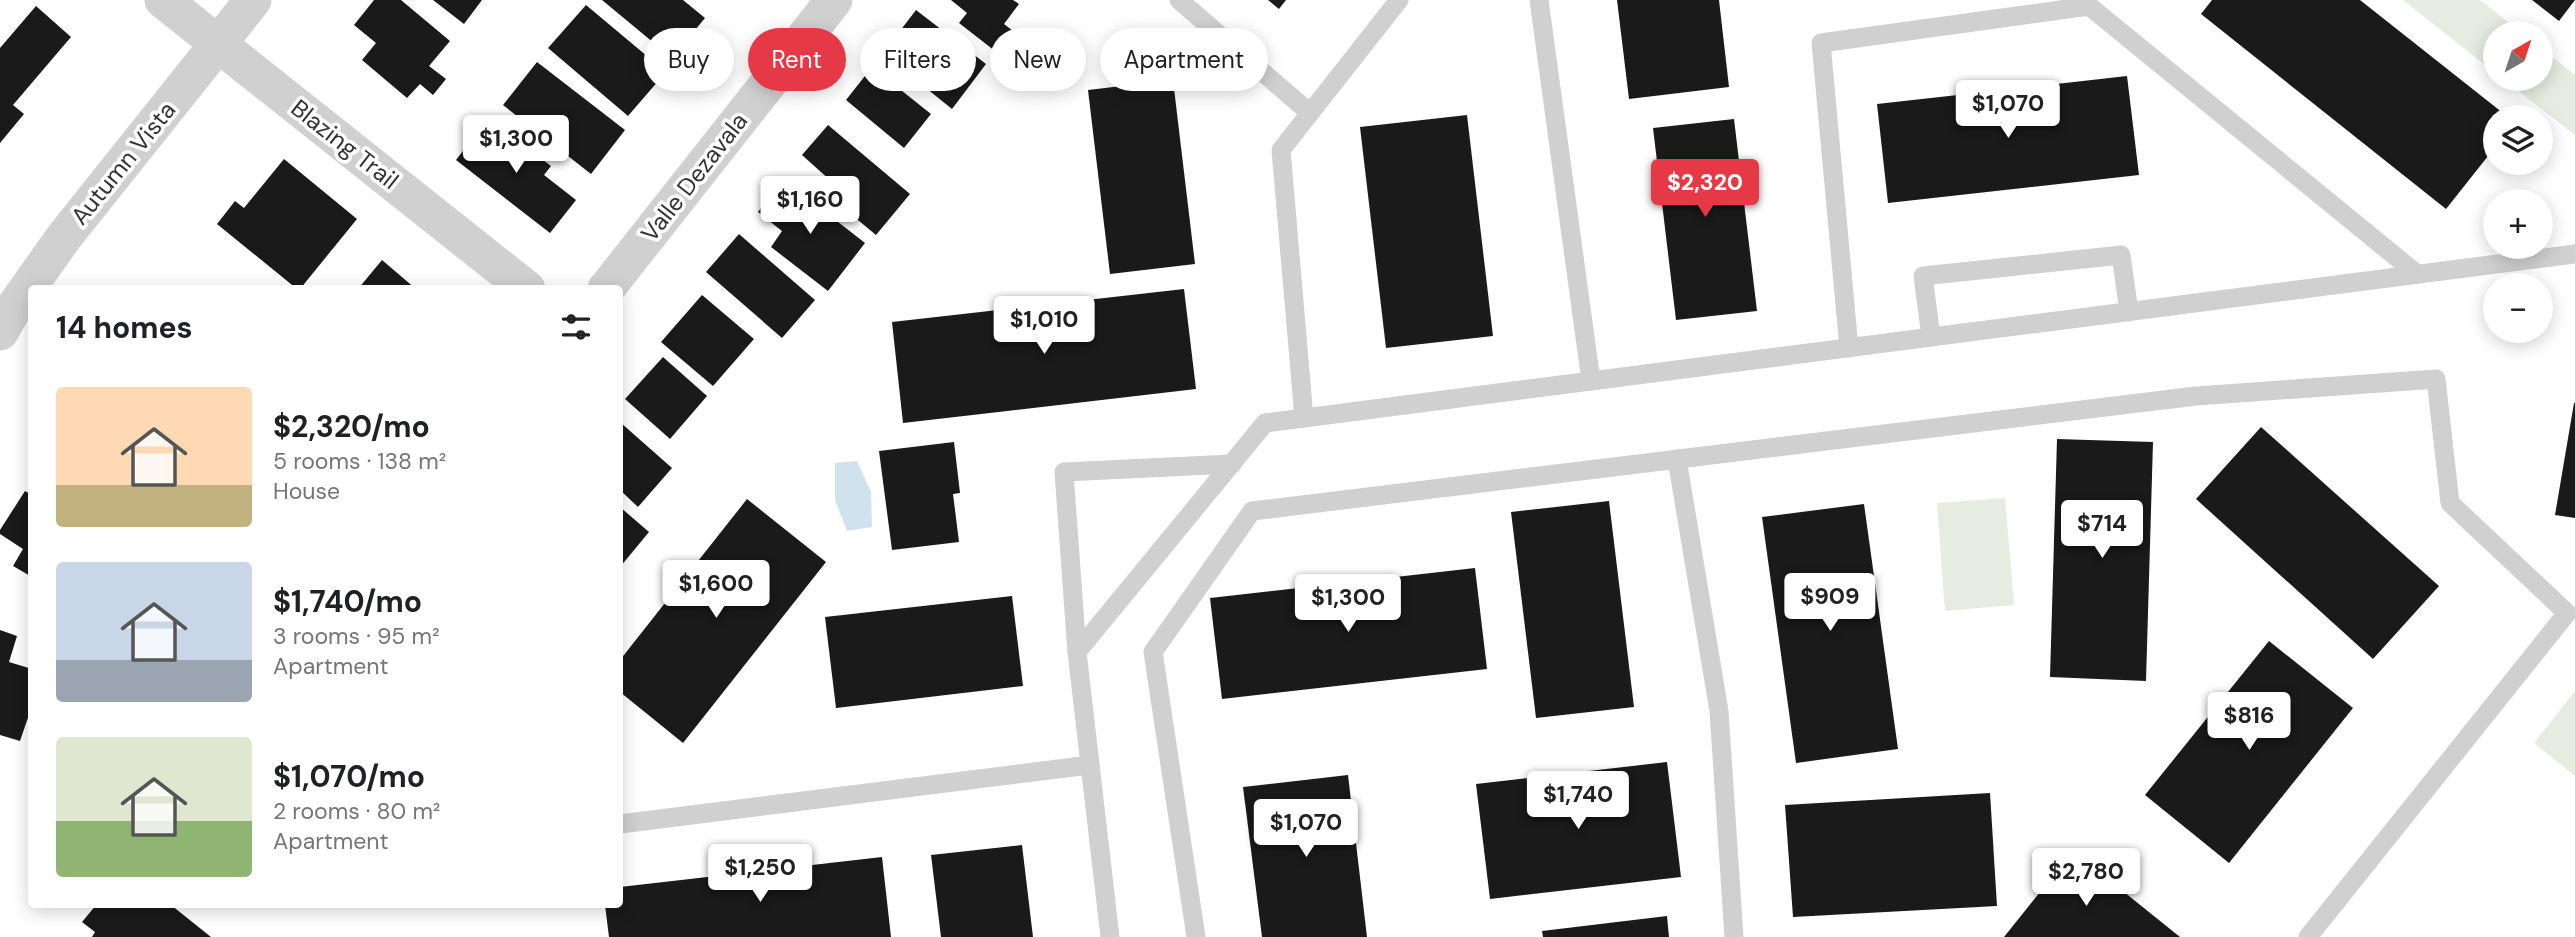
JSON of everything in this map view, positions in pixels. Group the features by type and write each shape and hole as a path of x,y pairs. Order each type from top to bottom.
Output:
{"street":[{"name":"Blazing Trail","path":"163,0 522,285"},
{"name":"Autumn Vista","path":"30,285 64,237 253,0"},
{"name":"Valle Dezavala","path":"609,285 834,0"},
{"name":"Autumn Vista","path":"0,332 28,288"}],"lane":[{"path":"1179,0 1310,113"},
{"path":"1304,418 1281,150 1399,0"},
{"path":"1539,0 1591,381"},
{"path":"1849,348 1821,43 2040,6 2089,6 2417,274"},
{"path":"1077,652 1265,423 2575,254"},
{"path":"1931,337 1923,276 2121,255 2129,312"},
{"path":"1196,937 1153,652 1252,511 2196,396 2436,379 2450,503 2567,613 2308,937"},
{"path":"1677,459 1719,711 1734,937"},
{"path":"1110,937 1077,652 1064,472 1232,464"},
{"path":"623,824 1090,765"}],"shaded area":[{"path":"2403,0 2480,0 2507,21 2483,21 2483,63"},
{"path":"2553,58 2575,75 2575,135 2553,118 2553,105 2536,105 2518,91 2553,91"},
{"path":"2005,498 2014,605 1945,611 1937,503"},
{"path":"2575,691 2575,776 2534,743"}],"water":[{"path":"857,461 871,492 872,527 847,531 835,500 835,463"}],"building":[{"path":"374,0 401,0 450,41 429,66 446,79 433,95 420,84 407,98 362,60 376,43 354,25"},
{"path":"433,0 482,0 464,24"},
{"path":"602,0 683,0 705,18 697,28 644,28 644,35"},
{"path":"951,0 1013,0 1019,4 1004,24 1009,28 990,28 990,47 976,36 976,28 965,28 959,23 967,13"},
{"path":"1268,0 1286,0 1279,9"},
{"path":"1617,0 1719,0 1729,87 1629,99"},
{"path":"2212,0 2360,0 2493,105 2483,105 2483,162 2446,209 2201,14"},
{"path":"2532,0 2575,0 2559,21"},
{"path":"586,5 644,54 644,91 650,91 628,116 548,48"},
{"path":"36,6 71,37 13,105 24,114 0,143 0,48"},
{"path":"916,10 939,28 902,28"},
{"path":"976,56 986,64 976,77"},
{"path":"537,62 625,130 591,174 503,105"},
{"path":"2127,76 2139,175 1888,203 1877,104"},
{"path":"860,82 860,91 902,91 931,114 904,148 846,100"},
{"path":"1088,90 1174,91 1195,264 1110,274"},
{"path":"930,91 966,91 952,109"},
{"path":"1467,115 1493,336 1386,348 1360,127"},
{"path":"488,118 551,166 544,175 576,200 550,233 456,160"},
{"path":"1734,119 1757,311 1676,320 1653,128"},
{"path":"828,125 910,194 876,235 823,191 831,181 802,155"},
{"path":"284,159 357,219 303,285 292,285 217,224 235,201 244,208"},
{"path":"783,179 865,243 828,291 771,247 782,231 758,212"},
{"path":"739,234 815,300 782,338 706,272"},
{"path":"382,260 411,285 361,285"},
{"path":"1184,289 1196,389 903,423 892,322"},
{"path":"702,295 754,339 713,386 661,342"},
{"path":"663,357 707,396 670,439 625,399"},
{"path":"2575,403 2575,518 2555,515"},
{"path":"623,425 672,468 638,507 623,493"},
{"path":"2261,427 2439,586 2373,659 2196,499"},
{"path":"2057,439 2153,442 2146,681 2050,677"},
{"path":"954,442 960,493 953,494 959,542 892,550 879,451"},
{"path":"25,491 28,493 28,575 13,566 23,549 0,534"},
{"path":"747,499 826,562 683,743 623,694 623,656"},
{"path":"1609,501 1634,707 1536,718 1511,512"},
{"path":"1864,504 1898,749 1796,763 1762,517"},
{"path":"623,510 649,532 623,563"},
{"path":"1475,568 1487,669 1222,699 1210,598"},
{"path":"1012,596 1023,686 836,708 825,617"},
{"path":"0,630 17,636 9,662 28,668 28,718 20,741 0,735"},
{"path":"2269,641 2353,708 2229,863 2145,795"},
{"path":"1667,762 1681,877 1490,899 1476,784"},
{"path":"1348,775 1367,937 1262,937 1243,787"},
{"path":"1990,793 1997,906 1793,917 1785,805"},
{"path":"1022,845 1033,937 941,937 931,855"},
{"path":"2073,851 2180,937 2004,937"},
{"path":"882,857 891,937 609,937 605,908 623,908 623,887"},
{"path":"94,908 175,908 211,937 92,937 95,932 82,922"},
{"path":"1667,916 1669,937 1543,937 1542,931"}]}
